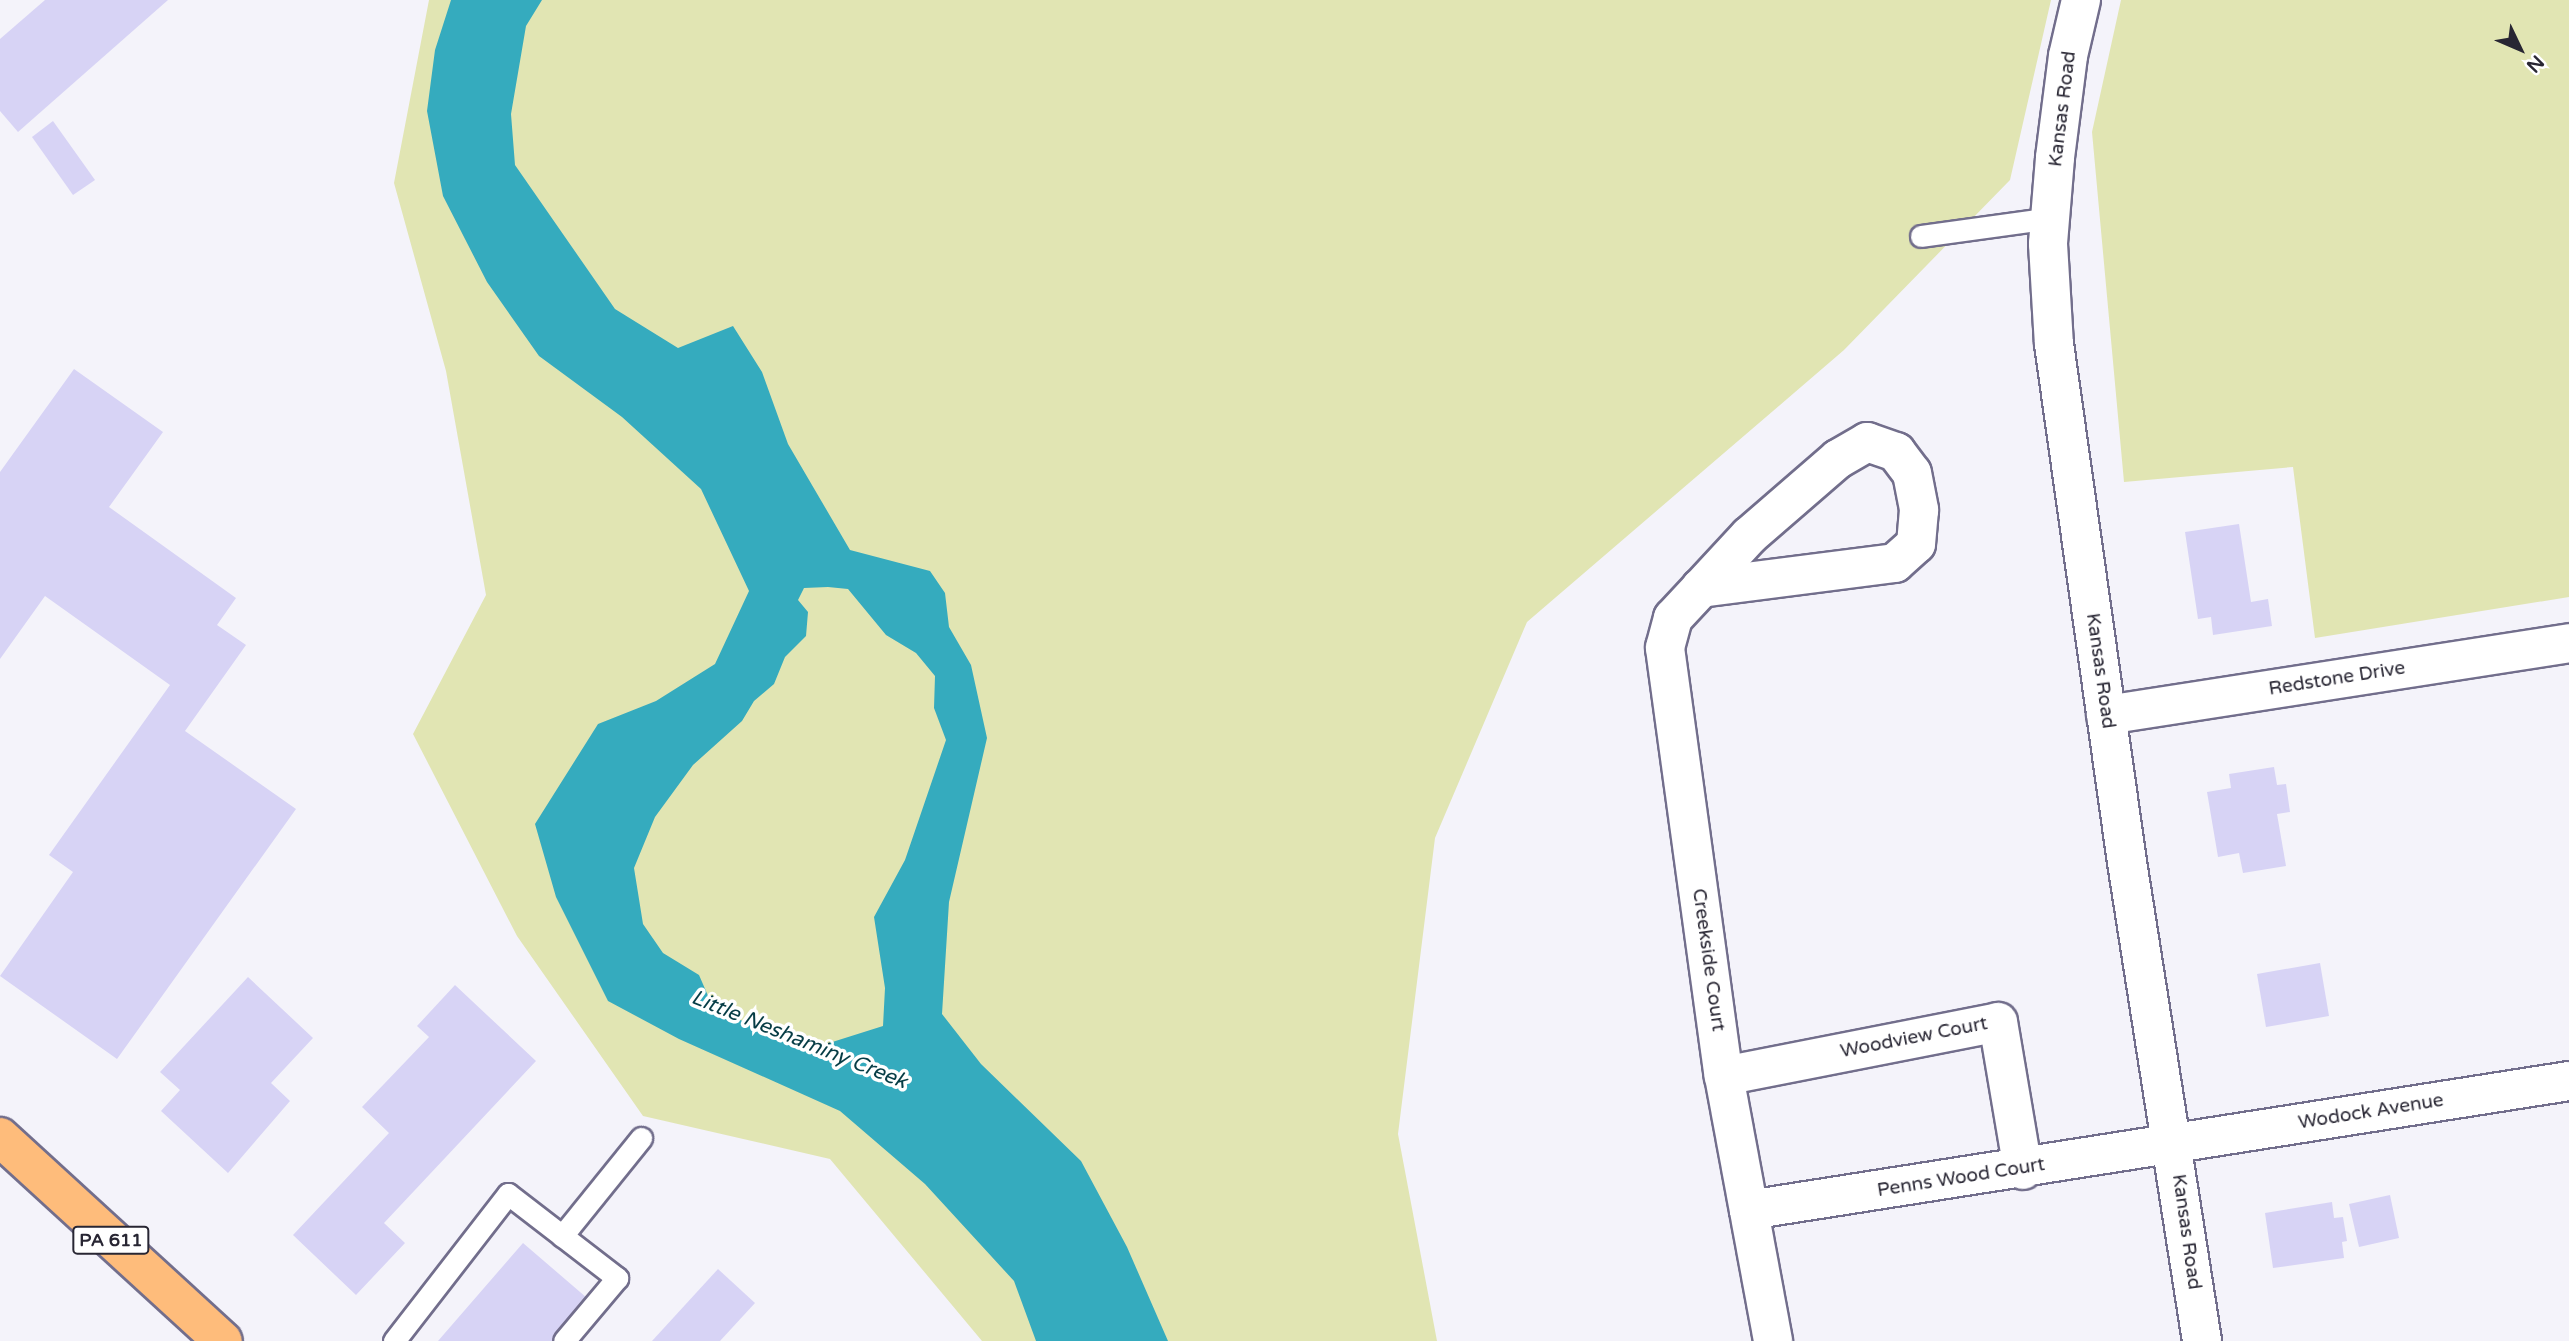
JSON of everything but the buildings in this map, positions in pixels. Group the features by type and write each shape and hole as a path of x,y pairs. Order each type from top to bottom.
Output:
{"highway":[{"name":"PA 611","path":"0,1138 223,1341"}],"street":[{"name":"Kansas Road","path":"2081,0 2068,56 2051,218 2054,344 2106,715 2202,1341"},
{"name":"Creekside Court","path":"1701,587 1895,564 1916,544 1919,510 1912,473 1896,452 1867,442 1838,459 1749,536 1701,587 1673,618 1665,648 1724,1076 1773,1341"},
{"name":"Redstone Drive","path":"2106,715 2569,643"},
{"name":"Woodview Court","path":"1724,1076 1998,1022 2023,1170"},
{"name":"Wodock Avenue","path":"2173,1142 2569,1081"},
{"name":"Penns Wood Court","path":"1749,1210 2023,1170 2173,1142"}],"lane":[{"path":"1921,236 2051,218"},
{"path":"562,1236 641,1138"},
{"path":"394,1341 508,1195 617,1278 564,1341"}],"green space":[{"path":"429,0 2051,0 2010,180 1844,350 1527,622 1435,838 1398,1134 1437,1341 982,1341 830,1159 643,1116 517,936 413,734 486,595 446,371 394,183"},
{"path":"2121,0 2569,0 2569,597 2315,638 2293,467 2124,482 2092,132"}],"water":[{"name":"Little Neshaminy Creek","path":"451,0 542,0 526,26 511,114 515,165 615,309 678,348 733,326 762,372 788,444 850,550 930,571 945,593 949,627 971,665 987,738 949,902 942,1014 981,1064 1081,1161 1127,1247 1168,1341 1036,1341 1014,1281 925,1184 840,1111 679,1039 608,1001 556,897 535,824 598,724 656,701 715,664 749,591 701,489 622,417 539,356 487,282 443,196 427,111 435,50","holes":["804,588 848,589 886,635 916,653 935,676 934,708 946,740 905,860 874,917 885,988 883,1026 826,1044 736,1019 709,998 699,975 663,953 643,924 634,868 655,817 693,765 742,721 754,701 774,684 785,657 806,636 808,612 798,600"]}]}
